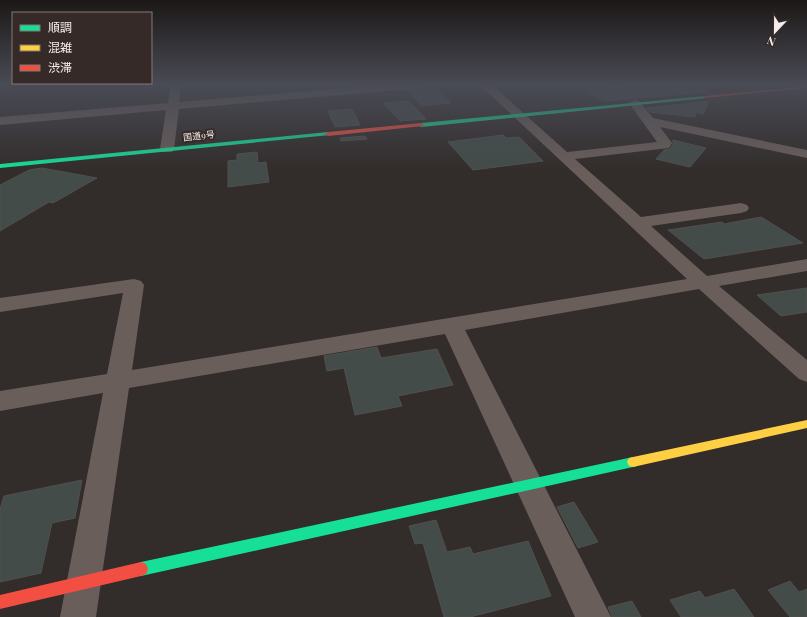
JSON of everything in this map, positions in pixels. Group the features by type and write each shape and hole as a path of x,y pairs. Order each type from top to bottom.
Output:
{"main road":[{"name":"国道9号","path":"0,166 531,114"},
{"path":"0,602 85,582 807,424"}],"street":[{"path":"0,121 84,114"},
{"path":"166,149 173,114"},
{"path":"565,156 664,145 666,143 643,114"},
{"path":"519,115 703,283 807,373"},
{"path":"649,121 807,154"},
{"path":"638,223 741,208"},
{"path":"0,401 452,326 807,264"},
{"path":"0,305 134,285 78,617"},
{"path":"452,326 528,486 593,617"}],"building":[{"path":"329,114 354,114 360,125 335,127"},
{"path":"393,114 421,114 426,119 400,121"},
{"path":"666,114 695,114 695,117"},
{"path":"503,135 506,138 519,137 543,161 473,170 448,142"},
{"path":"365,136 367,139 341,141 340,138"},
{"path":"673,140 706,148 690,167 656,159 664,150 670,149 673,144"},
{"path":"257,152 258,163 266,162 269,182 228,187 228,161 237,160 237,154"},
{"path":"42,168 97,178 53,203 49,202 0,231 0,185 29,170"},
{"path":"761,217 803,243 704,259 668,230 722,222 724,224"},
{"path":"807,288 807,312 781,316 757,295"},
{"path":"377,347 381,358 437,349 453,385 398,396 402,406 355,415 344,368 327,371 324,356"},
{"path":"82,480 75,518 52,523 41,573 0,582 0,509 4,496"},
{"path":"574,502 598,542 578,548 557,507"},
{"path":"436,520 447,552 470,547 473,554 528,541 551,596 470,617 444,617 423,543 415,544 409,526"},
{"path":"790,581 799,592 807,589 807,617 790,617 768,590"},
{"path":"734,589 754,617 681,617 670,600 700,591 705,598"},
{"path":"632,601 641,617 612,617 608,607"}],"traffic: fast":[{"path":"421,125 535,114"},
{"path":"0,166 328,134"},
{"path":"141,569 633,462"}],"traffic: slow":[{"path":"633,462 807,424"}],"traffic: jam":[{"path":"328,134 421,125"},
{"path":"0,602 141,569"}]}
